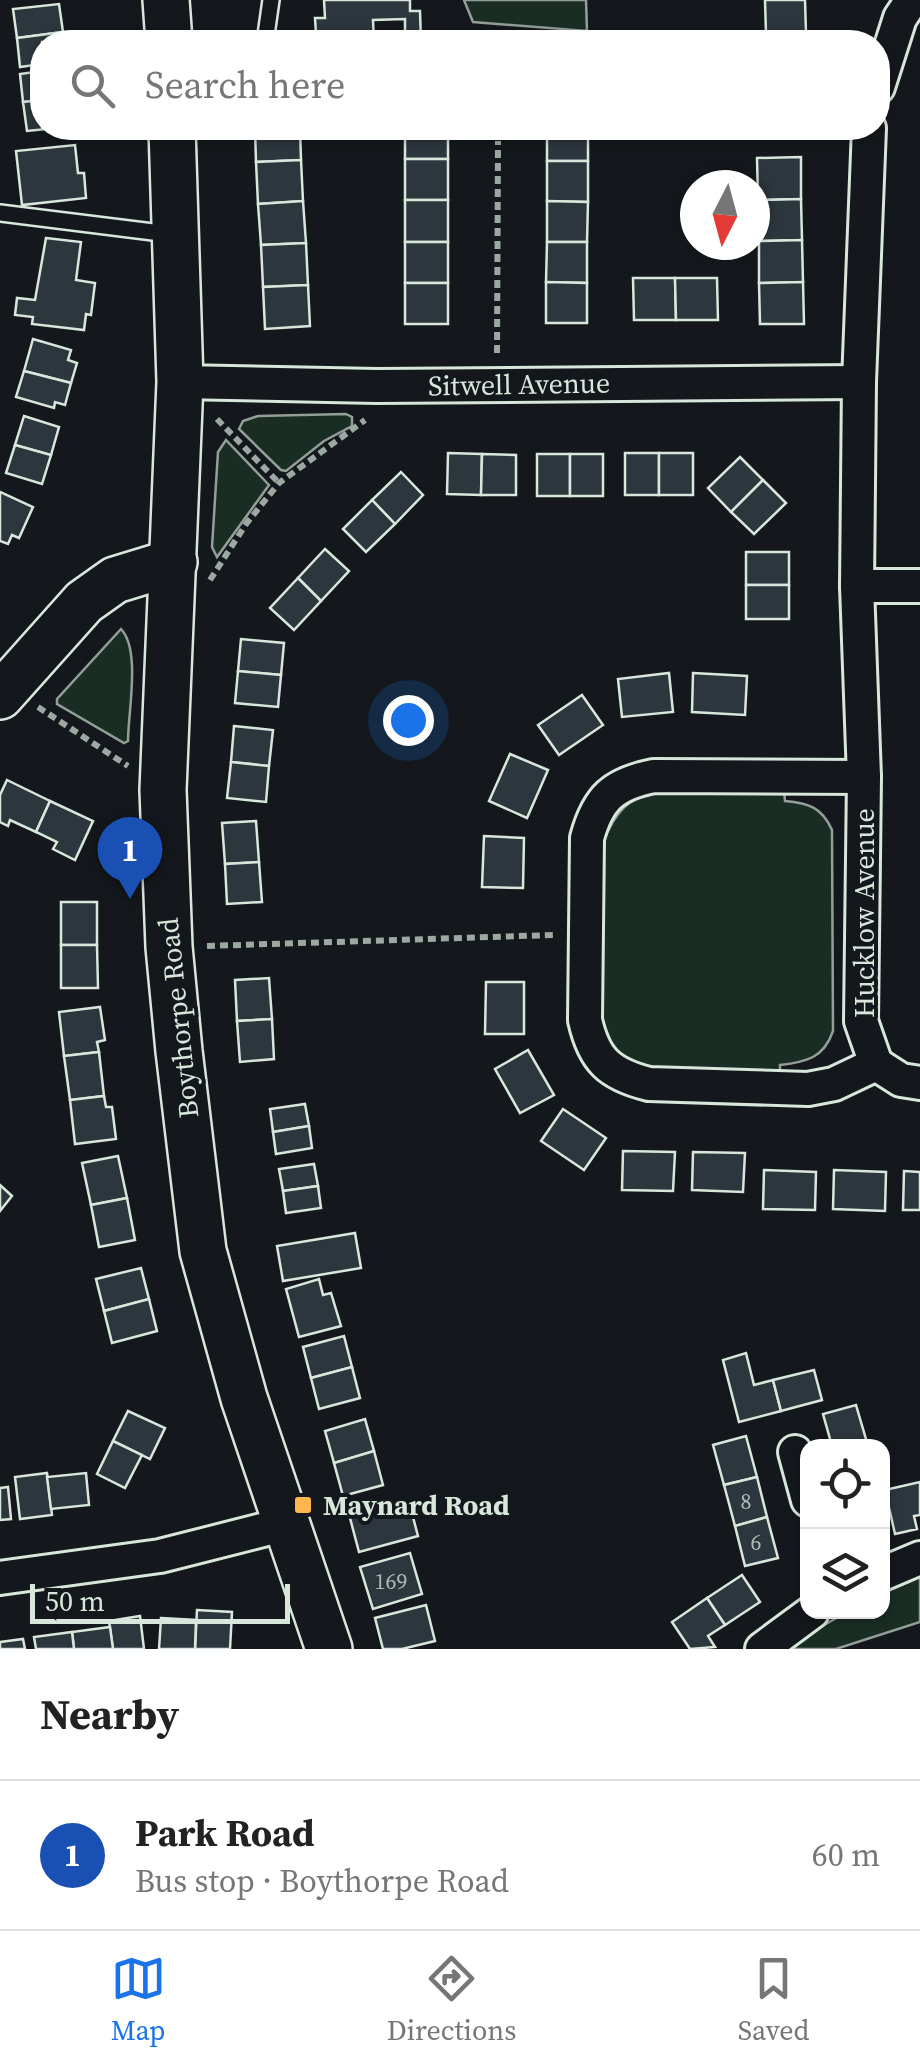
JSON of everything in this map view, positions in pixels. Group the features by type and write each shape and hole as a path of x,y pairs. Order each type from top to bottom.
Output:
{"street":[{"path":"166,0 168,30"},
{"path":"890,49 900,18 912,0"},
{"name":"Boythorpe Road","path":"173,140 180,382 164,790 169,947 203,1251 244,1398 329,1649"},
{"name":"Hucklow Avenue","path":"864,777 654,776 628,781 608,795 594,815 587,838 585,1020 591,1046 606,1065 627,1078 648,1084 808,1089 834,1084 876,1064 861,1021 864,777 856,586 869,140"},
{"name":"Sitwell Avenue","path":"180,382 377,386 859,382"},
{"path":"4,692 84,602 115,580 173,573"},
{"path":"856,586 920,586"},
{"path":"876,1064 901,1080 920,1083"},
{"path":"795,1452 800,1470"},
{"path":"0,1578 160,1556 286,1524"},
{"path":"890,1571 920,1558"},
{"path":"762,1649 803,1619"}],"lane":[{"path":"266,30 270,0"},
{"path":"0,213 178,235"}],"path":[{"path":"496,384 498,141"},
{"path":"180,382 279,483"},
{"path":"173,573 213,580 246,524 279,483 366,420 377,386"},
{"path":"4,692 164,790"},
{"path":"169,947 586,934"}],"green space":[{"path":"464,0 586,0 587,30 473,22"},
{"path":"258,416 352,417 352,426 324,441 286,471 239,429 243,421"},
{"path":"226,440 269,485 217,557 212,547 218,452"},
{"path":"121,629 131,651 132,666 128,741 124,743 57,704 57,699"},
{"path":"660,789 784,790 785,801 813,808 824,816 832,830 833,1031 819,1053 780,1065 780,1074 650,1070 624,1057 608,1037 601,1017 602,844 623,808"},
{"path":"920,1577 920,1622 836,1649 782,1649 835,1619 890,1619 890,1590"}],"building":[{"path":"324,0 410,0 410,11 420,11 421,30 405,30 405,19 373,20 373,30 316,30 315,18 325,18"},
{"path":"765,0 805,0 806,30 766,30"},
{"path":"59,4 63,30 30,30 30,36 17,38 13,9"},
{"path":"30,36 30,66 20,67 17,38"},
{"path":"30,73 30,101 23,102 20,74"},
{"path":"30,101 30,131 27,131 23,102"},
{"path":"255,140 300,140 301,160 256,162"},
{"path":"405,140 448,140 448,159 405,159"},
{"path":"547,140 588,140 588,161 547,161"},
{"path":"75,145 78,173 84,173 86,198 22,205 16,151"},
{"path":"801,157 801,199 770,200 770,170 757,170 757,158"},
{"path":"405,159 448,159 448,200 405,200"},
{"path":"301,160 303,201 258,204 256,162"},
{"path":"547,161 588,161 588,202 547,201"},
{"path":"801,199 802,240 770,241 770,200"},
{"path":"405,200 448,200 448,242 405,242"},
{"path":"303,201 306,243 261,245 258,204"},
{"path":"547,201 588,202 587,242 547,242"},
{"path":"46,238 81,242 76,280 95,283 91,315 86,314 84,330 32,324 33,317 15,315 17,298 35,300"},
{"path":"802,240 803,282 759,283 759,260 770,260 770,241"},
{"path":"405,242 448,242 448,283 405,283"},
{"path":"547,242 587,242 587,283 546,282"},
{"path":"306,243 308,285 263,287 261,245"},
{"path":"633,278 675,278 676,320 634,320"},
{"path":"675,278 717,278 718,320 676,320"},
{"path":"546,282 587,283 587,323 546,323"},
{"path":"803,282 804,324 760,324 759,283"},
{"path":"405,283 448,283 448,324 405,324"},
{"path":"308,285 310,326 265,329 263,287"},
{"path":"33,339 71,350 68,360 77,363 71,383 24,371"},
{"path":"24,371 71,383 65,405 55,402 54,408 16,397"},
{"path":"24,416 59,427 51,455 15,445"},
{"path":"15,445 51,455 42,484 6,473"},
{"path":"448,453 482,454 481,495 447,494"},
{"path":"625,453 659,453 659,495 625,495"},
{"path":"659,453 693,453 693,495 659,495"},
{"path":"482,454 516,455 516,495 481,495"},
{"path":"537,454 570,454 570,496 537,496"},
{"path":"570,454 603,454 603,496 570,496"},
{"path":"740,457 763,480 731,512 708,488"},
{"path":"401,472 423,495 395,524 372,500"},
{"path":"763,480 786,503 754,534 731,512"},
{"path":"0,492 33,507 19,538 12,535 8,544 0,541"},
{"path":"372,500 395,524 366,552 343,529"},
{"path":"325,549 349,571 321,601 298,578"},
{"path":"746,552 789,552 789,585 746,585"},
{"path":"298,578 321,601 294,630 270,608"},
{"path":"746,585 789,585 789,619 746,619"},
{"path":"241,639 284,643 281,675 238,671"},
{"path":"238,671 281,675 278,707 235,703"},
{"path":"669,673 673,712 622,717 618,679"},
{"path":"693,673 747,676 745,715 692,712"},
{"path":"582,695 603,725 559,755 538,725"},
{"path":"234,726 273,730 269,766 231,762"},
{"path":"510,754 548,770 527,818 489,801"},
{"path":"231,762 269,766 266,802 227,798"},
{"path":"7,780 50,801 36,832 10,820 8,826 0,822 0,795"},
{"path":"50,801 93,821 75,860 53,849 57,842 36,832"},
{"path":"256,821 259,862 225,864 222,823"},
{"path":"484,836 524,838 523,888 482,887"},
{"path":"259,862 262,902 227,904 225,864"},
{"path":"61,902 97,902 97,945 61,945"},
{"path":"61,945 97,945 98,988 61,988"},
{"path":"269,978 272,1019 237,1021 235,980"},
{"path":"486,982 524,982 524,1034 485,1034"},
{"path":"100,1007 105,1040 97,1042 99,1052 64,1056 59,1012"},
{"path":"272,1019 274,1059 240,1062 237,1021"},
{"path":"528,1050 554,1095 520,1113 495,1069"},
{"path":"99,1052 104,1096 70,1100 64,1056"},
{"path":"104,1096 106,1107 112,1107 116,1139 75,1144 70,1100"},
{"path":"305,1104 309,1126 273,1132 270,1109"},
{"path":"563,1109 606,1138 584,1170 541,1141"},
{"path":"309,1126 312,1148 276,1154 273,1132"},
{"path":"623,1151 675,1152 673,1191 622,1190"},
{"path":"693,1152 745,1153 743,1192 692,1190"},
{"path":"118,1156 127,1198 91,1205 82,1163"},
{"path":"314,1164 318,1186 283,1191 279,1169"},
{"path":"764,1170 816,1172 815,1210 763,1209"},
{"path":"834,1170 886,1172 885,1211 833,1209"},
{"path":"904,1171 920,1172 920,1210 903,1210"},
{"path":"0,1185 12,1196 0,1211"},
{"path":"318,1186 321,1208 286,1213 283,1191"},
{"path":"127,1198 135,1240 99,1247 91,1205"},
{"path":"355,1233 361,1268 283,1281 277,1246"},
{"path":"141,1268 149,1299 104,1311 96,1279"},
{"path":"319,1279 323,1295 331,1293 341,1326 299,1337 286,1289"},
{"path":"149,1299 157,1331 112,1343 104,1311"},
{"path":"344,1336 352,1367 311,1378 303,1347"},
{"path":"746,1353 754,1385 773,1380 781,1411 739,1422 723,1360"},
{"path":"352,1367 360,1398 319,1409 311,1378"},
{"path":"814,1370 822,1400 781,1411 773,1380"},
{"path":"856,1405 866,1439 830,1439 823,1414"},
{"path":"128,1411 165,1428 150,1459 113,1441"},
{"path":"365,1419 374,1451 334,1463 325,1431"},
{"path":"746,1436 757,1477 724,1485 713,1445"},
{"path":"113,1441 142,1455 125,1488 97,1474"},
{"path":"374,1451 383,1485 343,1496 334,1463"},
{"path":"47,1473 52,1515 20,1519 15,1477"},
{"path":"86,1473 89,1505 51,1509 47,1477"},
{"path":"757,1477 767,1517 735,1526 724,1485"},
{"path":"920,1482 920,1515 914,1516 917,1529 895,1534 890,1489"},
{"path":"8,1487 11,1519 0,1520 0,1488"},
{"path":"409,1502 418,1536 359,1552 350,1518"},
{"path":"767,1517 778,1558 745,1566 735,1526"},
{"path":"410,1553 422,1594 373,1609 360,1567"},
{"path":"742,1575 760,1602 725,1625 707,1598"},
{"path":"707,1598 725,1625 708,1636 715,1647 690,1649 672,1622"},
{"path":"426,1605 435,1641 383,1649 375,1618"},
{"path":"197,1610 232,1612 230,1649 195,1649"},
{"path":"140,1616 144,1649 113,1649 109,1621"},
{"path":"161,1618 196,1620 195,1649 159,1649"},
{"path":"110,1627 113,1649 74,1649 72,1632"},
{"path":"72,1632 74,1649 36,1649 34,1637"},
{"path":"23,1639 25,1649 0,1649 0,1642"}],"place":[{"name":"Park Road","path":"130,899"},
{"name":"Maynard Road","path":"303,1505"}]}
